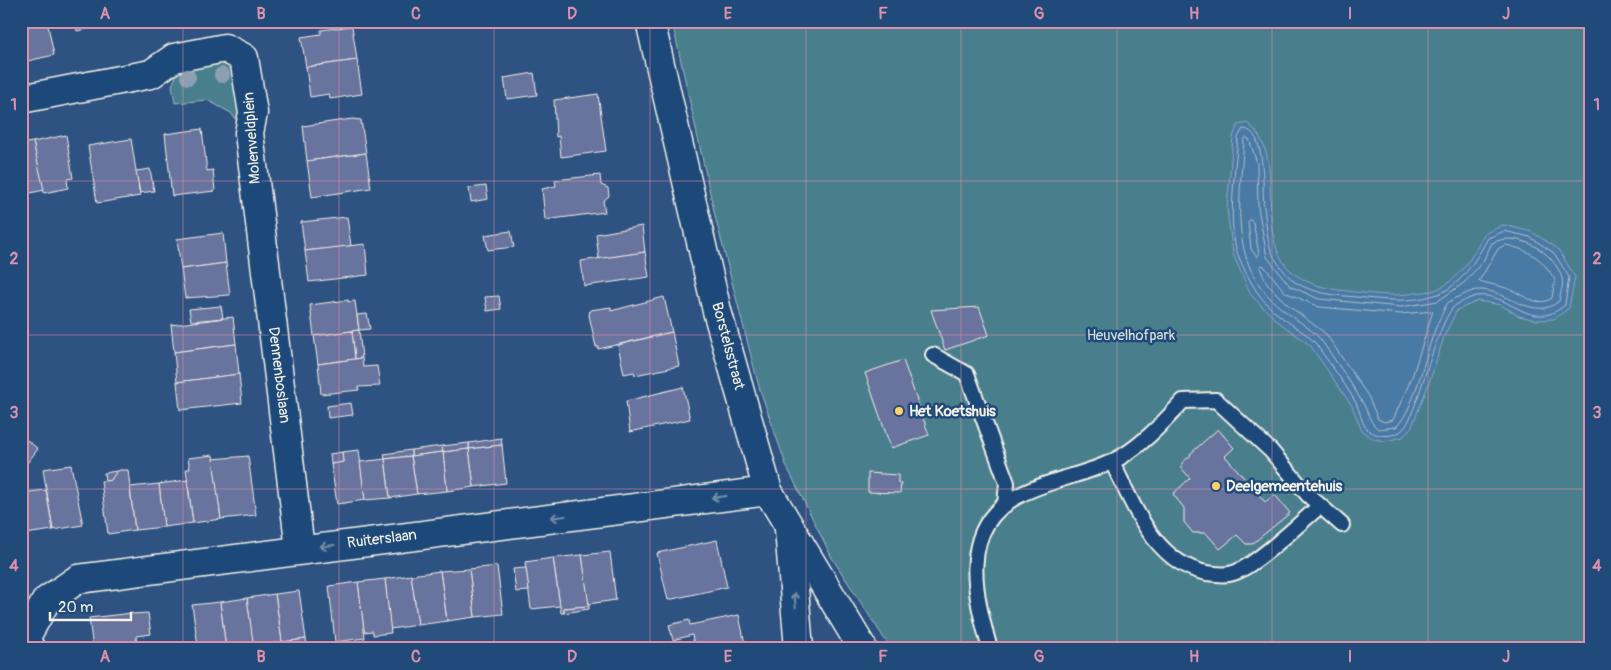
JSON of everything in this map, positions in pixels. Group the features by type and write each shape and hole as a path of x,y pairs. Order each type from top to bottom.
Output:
{"street":[{"name":"Borstelsstraat","path":"650,21 717,311 768,491 863,649"},
{"name":"Molenveldplein","path":"21,99 63,89 151,74 174,58 225,48 244,58 253,113 249,133 257,201"},
{"name":"Dennenboslaan","path":"257,201 300,549"},
{"name":"Ruiterslaan","path":"25,642 46,601 78,578 768,491"},
{"path":"788,522 799,649"}],"lane":[{"path":"933,355 967,374 1007,483 1005,505"},
{"path":"990,649 980,613 974,570 982,530 1005,505 1025,493 1112,462 1157,430 1183,401 1216,400 1271,451 1320,506 1342,525"},
{"path":"1112,462 1144,523 1161,547 1177,563 1195,571 1214,574 1233,573 1241,570 1320,506"}],"green space":[{"name":"Heuvelhofpark","path":"672,21 1590,21 1590,649 891,649 832,558 786,465 759,387 716,220"},
{"path":"222,62 233,70 240,112 236,120 231,113 207,100 175,103 172,85 180,68"}],"water":[{"path":"1247,123 1262,142 1269,166 1271,219 1275,244 1287,266 1309,282 1347,291 1382,295 1399,295 1435,290 1451,281 1458,274 1470,259 1484,234 1503,225 1532,232 1558,249 1575,277 1569,308 1554,319 1536,320 1519,316 1501,305 1478,301 1457,310 1445,334 1412,426 1403,437 1385,441 1374,439 1362,431 1352,406 1310,345 1276,320 1251,295 1233,254 1227,209 1233,137 1238,125"}],"building":[{"path":"21,21 47,21 54,55 23,62"},
{"path":"75,21 109,21 110,24 77,31"},
{"path":"352,26 357,60 306,67 301,37 321,34 321,30"},
{"path":"357,60 362,94 330,99 329,94 310,97 306,67"},
{"path":"534,73 537,95 507,99 504,78"},
{"path":"598,94 606,151 561,157 559,136 556,137 554,100"},
{"path":"352,119 361,120 366,153 307,161 303,126"},
{"path":"202,129 207,171 213,170 215,191 172,196 165,134"},
{"path":"66,135 73,178 67,179 68,188 44,193 33,142"},
{"path":"131,139 140,196 97,203 88,146"},
{"path":"33,142 44,190 21,195 21,144"},
{"path":"366,153 371,188 312,197 307,161"},
{"path":"150,169 154,191 140,193 136,171"},
{"path":"600,175 601,185 608,188 609,196 603,201 605,212 545,220 542,189 556,186 555,180"},
{"path":"486,186 488,199 471,202 469,188"},
{"path":"347,217 351,246 305,251 301,222"},
{"path":"642,226 645,252 599,259 596,234"},
{"path":"511,231 514,247 488,250 485,235"},
{"path":"223,233 226,263 181,269 177,239"},
{"path":"365,244 368,275 309,282 305,251"},
{"path":"645,252 649,277 584,286 581,261"},
{"path":"226,263 230,295 185,298 181,269"},
{"path":"499,296 501,309 487,311 485,297"},
{"path":"664,297 672,332 598,349 598,346 596,347 589,315 590,310 611,307 611,311"},
{"path":"348,300 348,302 355,301 359,330 314,336 310,305"},
{"path":"221,306 223,318 191,321 189,309"},
{"path":"979,307 989,335 945,350 931,310"},
{"path":"367,314 370,329 359,330 357,315"},
{"path":"233,317 236,344 174,352 171,325"},
{"path":"359,330 362,358 355,359 352,331"},
{"path":"352,331 355,359 318,364 314,336"},
{"path":"672,332 679,366 635,375 634,372 624,374 618,345"},
{"path":"236,344 239,374 177,382 174,352"},
{"path":"362,358 363,367 377,366 380,386 358,387 359,390 321,394 318,364"},
{"name":"Het Koetshuis","path":"903,360 929,435 891,448 865,373"},
{"path":"239,374 242,403 180,410 177,382"},
{"path":"683,387 690,419 630,432 626,401"},
{"path":"351,403 353,415 328,418 327,406"},
{"name":"Deelgemeentehuis","path":"1218,429 1234,448 1225,456 1265,502 1275,495 1290,513 1252,544 1246,544 1237,535 1220,549 1206,533 1193,533 1184,522 1184,508 1173,494 1190,478 1182,469 1182,463"},
{"path":"501,438 502,445 469,449 469,443"},
{"path":"27,440 38,449 21,471 21,448"},
{"path":"469,443 469,449 443,452 442,446"},
{"path":"502,445 506,483 474,487 469,449"},
{"path":"442,446 443,452 411,456 411,450"},
{"path":"469,449 474,487 447,491 443,452"},
{"path":"359,450 365,500 337,504 331,464 343,462 342,452"},
{"path":"411,450 411,456 385,459 384,454"},
{"path":"342,452 343,462 331,464 330,454"},
{"path":"443,452 447,491 417,494 411,456"},
{"path":"213,455 221,519 193,523 186,469 190,469 188,458"},
{"path":"248,456 256,515 221,519 213,459"},
{"path":"411,456 417,494 390,498 385,459"},
{"path":"385,459 390,498 365,500 360,462"},
{"path":"71,465 83,525 53,530 43,469"},
{"path":"120,470 128,470 135,530 108,534 101,481 111,480 114,473"},
{"path":"117,471 111,480 105,481 104,473"},
{"path":"868,473 898,475 898,483 901,483 900,493 868,492"},
{"path":"187,480 193,523 164,527 159,484"},
{"path":"159,484 164,527 135,530 130,487"},
{"path":"46,490 53,530 25,534 21,493"},
{"path":"717,540 727,587 668,600 657,553"},
{"path":"610,552 616,600 588,604 582,555"},
{"path":"582,555 589,606 564,608 564,613 561,613 553,558"},
{"path":"553,558 560,606 531,609 525,562"},
{"path":"497,566 503,614 475,617 469,569"},
{"path":"526,568 529,591 516,592 513,569"},
{"path":"469,569 475,617 447,621 440,571"},
{"path":"440,571 447,621 418,625 411,575"},
{"path":"411,575 418,625 390,629 385,579"},
{"path":"385,579 391,633 373,635 373,631 364,632 358,582"},
{"path":"358,582 365,638 335,642 329,586"},
{"path":"299,591 306,639 282,642 275,594"},
{"path":"275,594 282,642 253,646 247,598"},
{"path":"247,598 254,649 226,649 220,602"},
{"path":"220,602 226,649 202,649 202,646 198,646 192,605"},
{"path":"589,606 589,609 564,613 564,608"},
{"path":"148,613 151,634 136,636 137,649 93,649 89,618"},
{"path":"739,615 746,649 695,649 692,635 673,640 669,625 689,620 690,625"},
{"path":"306,639 307,647 283,649 282,642"}],"place":[{"name":"Het Koetshuis","path":"899,411"},
{"name":"Deelgemeentehuis","path":"1216,486"}]}
